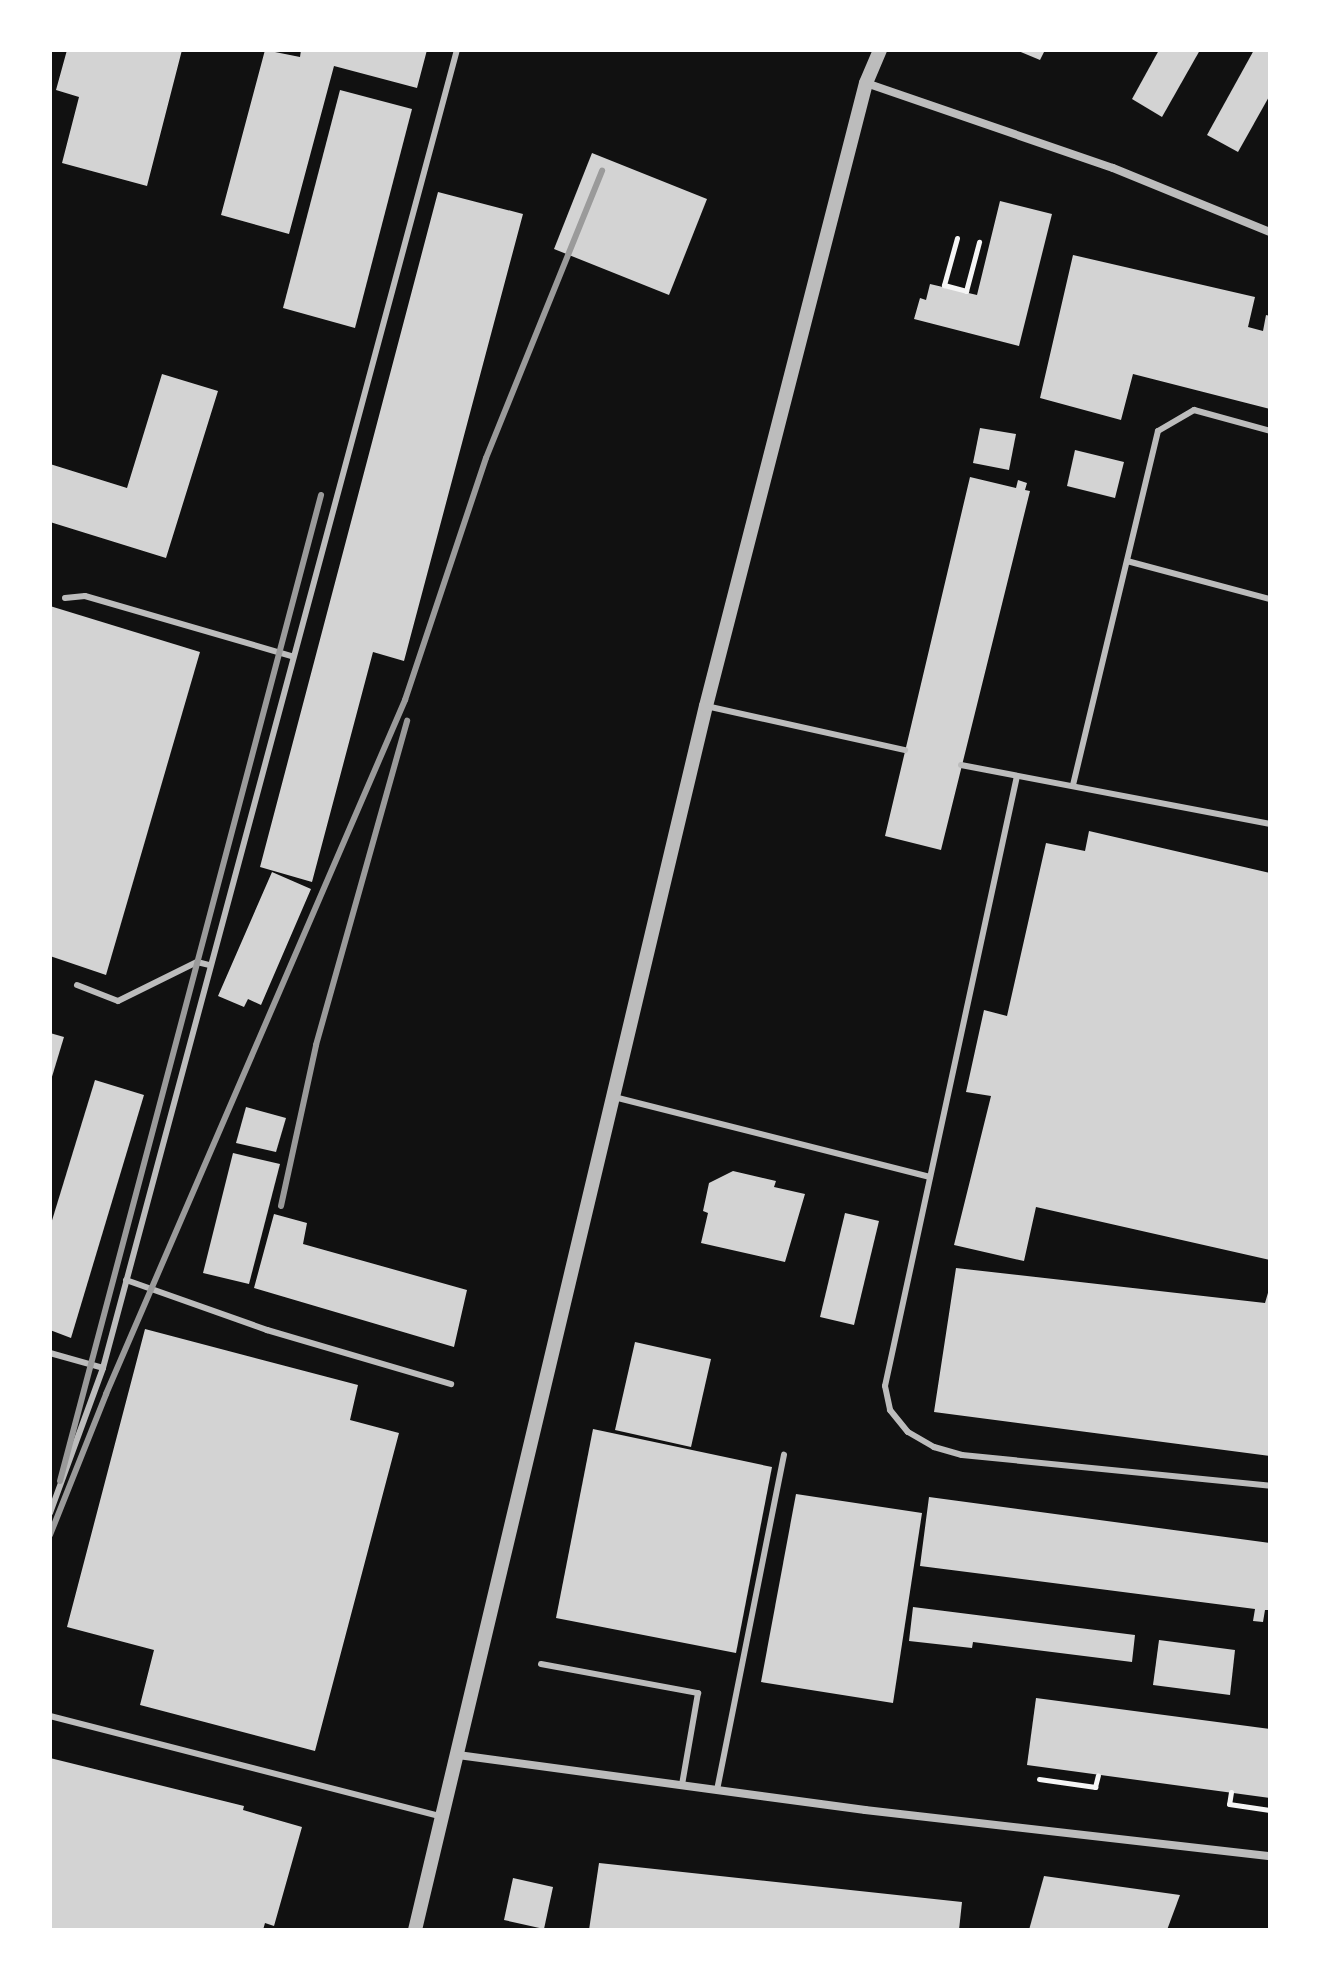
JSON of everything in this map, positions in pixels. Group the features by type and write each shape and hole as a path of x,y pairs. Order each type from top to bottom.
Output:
{"street":[{"path":"415,1930 706,706 866,83 880,50"},
{"path":"866,83 1113,168 1270,232"},
{"path":"458,1755 717,1790 1270,1856"}],"lane":[{"path":"50,1513 103,1368 457,50"},
{"path":"1073,785 1158,431 1194,410 1270,431"},
{"path":"1127,561 1270,599"},
{"path":"65,598 85,596 292,656"},
{"path":"706,706 905,750"},
{"path":"961,765 1270,824"},
{"path":"1017,776 885,1386 890,1410 908,1432 934,1447 962,1455 1270,1486"},
{"path":"77,985 118,1001 197,962 209,965"},
{"path":"614,1097 930,1177"},
{"path":"126,1280 267,1330 451,1384"},
{"path":"50,1353 103,1368"},
{"path":"717,1790 784,1455"},
{"path":"541,1664 698,1693 682,1785"},
{"path":"50,1716 444,1818"}],"path":[{"path":"957,238 944,285 966,291 979,242"},
{"path":"1039,1779 1095,1787 1098,1775"},
{"path":"1231,1792 1229,1804 1270,1810"}],"building":[{"path":"67,50 182,50 147,186 62,163 79,97 56,90"},
{"path":"265,50 300,57 301,50 427,50 417,88 334,66 289,234 221,215"},
{"path":"1016,50 1045,50 1040,60"},
{"path":"1159,50 1200,50 1162,117 1132,99"},
{"path":"1254,50 1270,50 1270,95 1238,152 1207,135"},
{"path":"340,90 412,109 355,328 283,308"},
{"path":"592,153 707,199 669,295 554,249"},
{"path":"438,192 523,214 404,661 373,652 312,882 260,867"},
{"path":"1000,201 1052,214 1019,346 914,319 920,298 926,300 930,284 977,295"},
{"path":"1073,255 1255,297 1248,327 1263,331 1266,315 1270,316 1270,409 1133,374 1121,420 1040,398"},
{"path":"162,374 218,391 166,558 50,522 50,464 127,488"},
{"path":"980,428 1016,434 1009,470 973,463"},
{"path":"1075,450 1124,462 1115,498 1067,486"},
{"path":"970,477 1016,488 1018,480 1027,483 1025,490 1030,491 941,850 885,836"},
{"path":"50,606 200,652 106,975 50,956"},
{"path":"1089,831 1270,873 1270,1260 1036,1207 1024,1261 954,1245 991,1096 966,1092 984,1010 1007,1016 1046,843 1085,851"},
{"path":"272,872 311,889 261,1005 248,999 244,1007 218,996"},
{"path":"50,1033 64,1037 51,1080 50,1080"},
{"path":"95,1080 144,1095 71,1338 50,1330 50,1227"},
{"path":"246,1107 286,1118 276,1152 236,1143"},
{"path":"233,1153 280,1164 249,1284 203,1273"},
{"path":"733,1171 776,1181 774,1187 805,1194 785,1262 701,1243 708,1213 703,1211 709,1183"},
{"path":"845,1213 879,1221 854,1325 820,1317"},
{"path":"274,1214 307,1223 303,1244 467,1290 454,1347 254,1288"},
{"path":"956,1268 1265,1303 1270,1286 1270,1456 934,1412"},
{"path":"145,1329 358,1385 350,1420 399,1433 315,1751 140,1705 154,1650 67,1627"},
{"path":"635,1342 711,1359 691,1447 615,1430"},
{"path":"593,1429 772,1467 736,1653 556,1618"},
{"path":"796,1494 922,1513 893,1703 761,1682"},
{"path":"929,1497 1270,1543 1270,1610 1265,1610 1263,1622 1253,1621 1255,1609 920,1566"},
{"path":"913,1607 1135,1635 1132,1662 973,1642 972,1648 909,1641"},
{"path":"1159,1640 1235,1650 1230,1695 1153,1685"},
{"path":"1036,1698 1270,1729 1270,1798 1027,1765"},
{"path":"50,1758 244,1806 243,1810 302,1827 274,1926 265,1923 263,1930 50,1930"},
{"path":"599,1863 962,1902 959,1930 589,1930"},
{"path":"1044,1876 1180,1895 1167,1930 1029,1930"},
{"path":"513,1878 553,1887 544,1929 504,1920"}],"railway":[{"path":"50,1535 106,1394 405,700 486,458 602,171"},
{"path":"60,1481 321,495"},
{"path":"281,1206 316,1045 407,721"}]}
